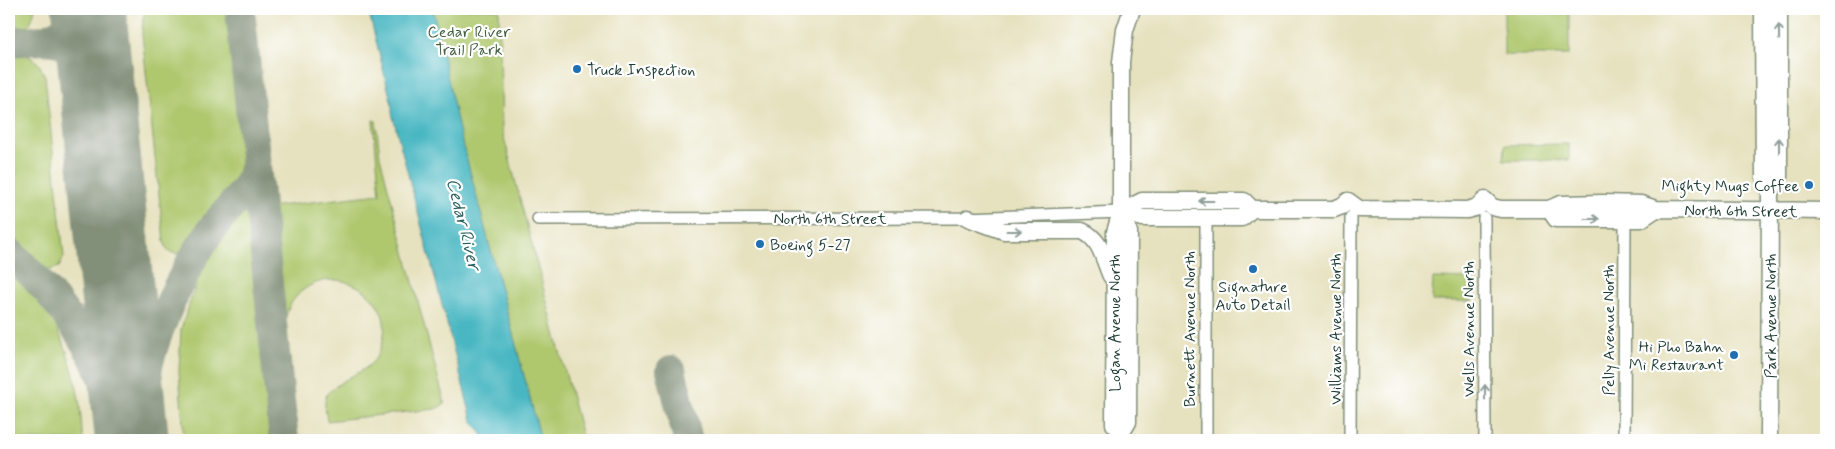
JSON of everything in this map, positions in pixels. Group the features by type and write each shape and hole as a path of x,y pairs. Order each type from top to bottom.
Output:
{"street":[{"name":"Logan Avenue North","path":"1122,436 1128,422 1129,232 1122,212 1121,62 1125,30 1132,9"},
{"name":"Park Avenue North","path":"1763,9 1764,177 1770,192 1769,440"},
{"name":"Park Avenue North","path":"1770,192 1779,177 1779,9"},
{"name":"North 6th Street","path":"1451,210 1464,200 1520,201 1541,209 1556,219 1640,219 1656,209"},
{"name":"North 6th Street","path":"1122,212 1142,201 1244,201 1252,209"},
{"name":"North 6th Street","path":"538,218 968,218 1122,212 1143,218 1242,218 1252,209 1310,209 1324,201 1384,201 1398,210"},
{"name":"North 6th Street","path":"1310,209 1319,218 1384,217 1398,210 1451,210 1463,218 1515,218 1561,204 1641,204 1656,209 1826,211"},
{"name":"Logan Avenue North","path":"1122,212 1115,232 1114,424 1122,436"},
{"name":"Williams Avenue North","path":"1350,440 1351,217"},
{"path":"968,218 1004,231 1082,231 1089,234 1097,240 1115,283"},
{"name":"Burnett Avenue North","path":"1206,218 1206,440"},
{"name":"Wells Avenue North","path":"1484,218 1485,440"},
{"name":"Pelly Avenue North","path":"1624,440 1625,219"}],"green space":[{"path":"9,9 35,9 30,24 24,29 9,32"},
{"path":"148,9 228,9 233,15 247,143 247,161 242,178 208,219 187,249 176,254 168,251 164,242 142,34 143,17"},
{"name":"Cedar River Trail Park","path":"431,9 499,9 502,130 583,440 541,440 459,130"},
{"path":"1504,9 1569,9 1569,55 1504,55"},
{"path":"19,53 36,61 45,76 64,257 59,267 50,270 40,265 9,237 9,54"},
{"path":"373,120 376,121 380,157 445,404 435,409 327,421 325,404 327,394 339,384 366,368 372,363 380,350 384,337 383,317 375,301 365,291 353,284 327,280 314,284 302,291 292,302 285,320 284,332 281,332 269,207 380,194"},
{"path":"1569,144 1569,160 1504,160 1505,145"},
{"path":"247,213 254,223 274,440 184,440 179,371 181,329 204,261 237,217"},
{"path":"9,264 35,291 62,340 69,358 78,394 83,440 9,440"},
{"path":"1433,278 1472,279 1472,301 1432,301"}],"water":[{"name":"Cedar River","path":"368,9 433,9 459,130 541,440 484,440 472,420 392,113 392,105"}],"taxiway":[{"path":"43,40 65,29 80,9"},
{"path":"92,43 95,24 104,9"},
{"path":"240,9 284,440"},
{"path":"9,42 42,40 65,44 75,50 83,60 97,91"},
{"path":"138,440 140,412 150,358 169,306 194,256 215,225 243,192 255,164"},
{"path":"9,252 46,289 68,317 87,346 104,380 126,440"},
{"path":"671,370 688,440"}],"runway":[{"path":"89,9 132,440"}],"place":[{"name":"Truck Inspection","path":"577,69"},
{"name":"Mighty Mugs Coffee","path":"1809,185"},
{"name":"Boeing 5-27","path":"760,244"},
{"name":"Signature Auto Detail","path":"1253,269"},
{"name":"Hi Pho Bahn Mi Restaurant","path":"1734,355"}]}
